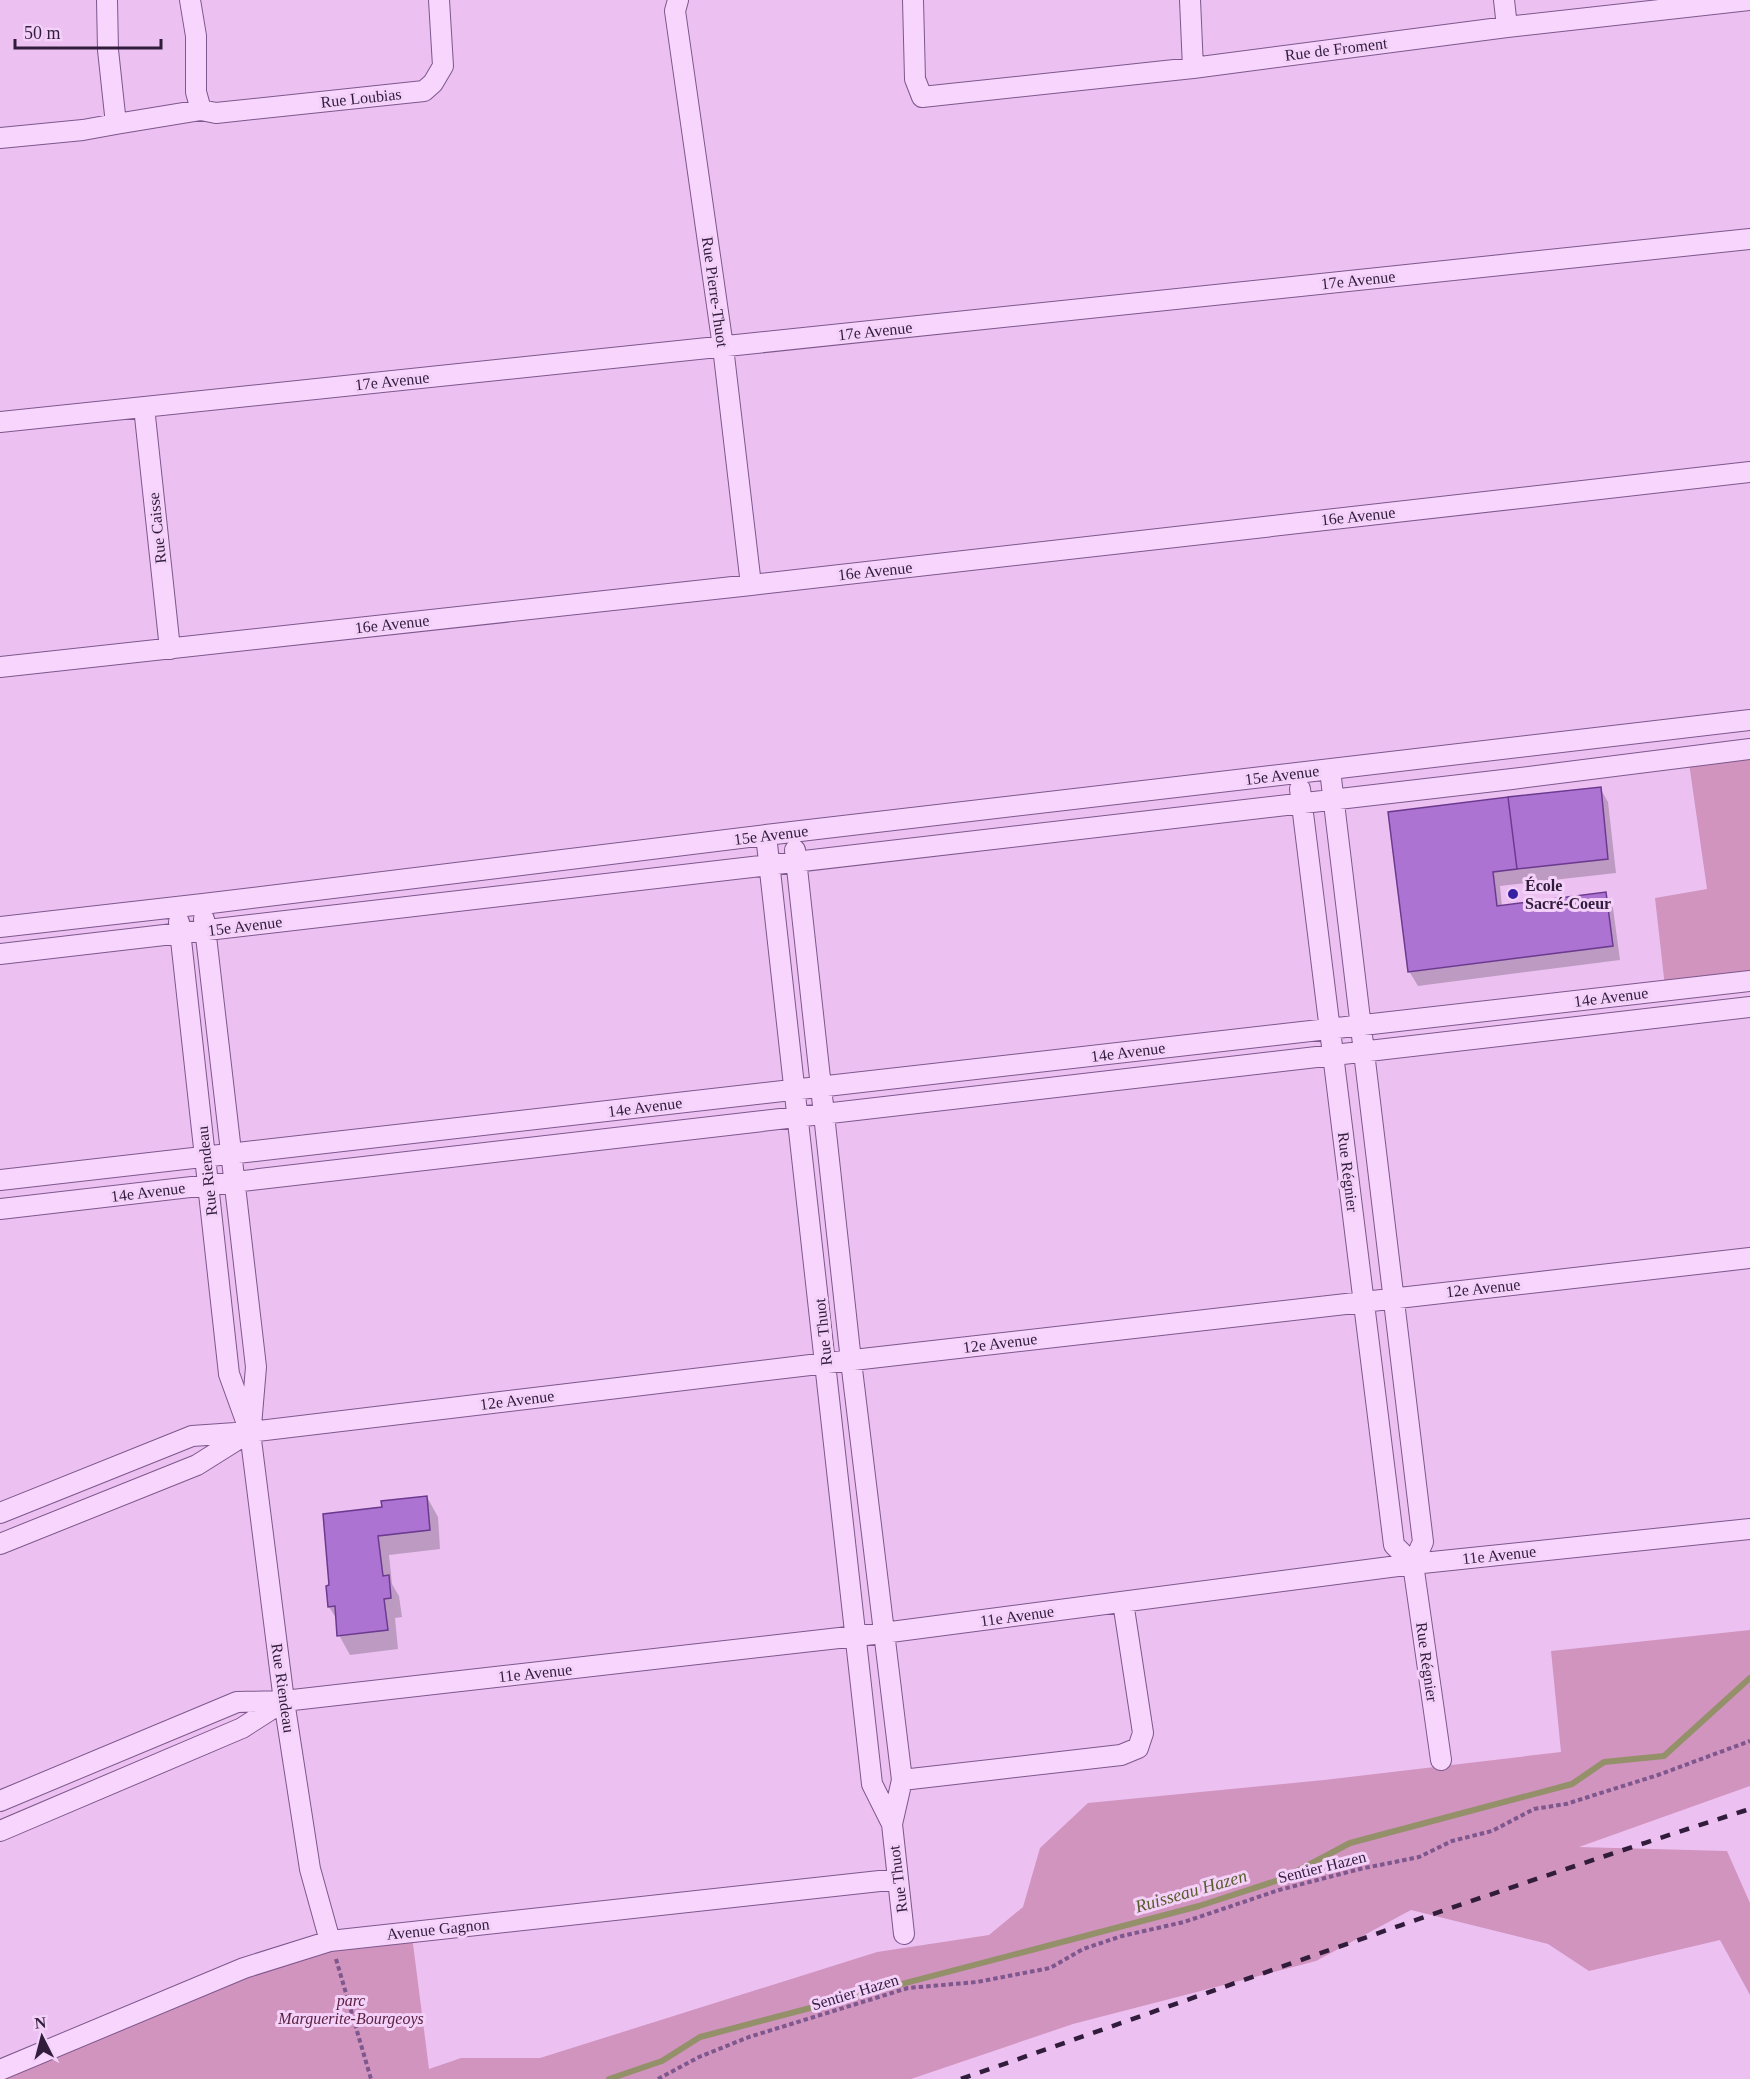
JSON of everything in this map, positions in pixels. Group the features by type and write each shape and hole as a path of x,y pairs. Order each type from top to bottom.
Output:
{"street":[{"path":"107,0 108,50 116,124"},
{"path":"190,0 196,36 196,92 201,110"},
{"name":"Rue Loubias","path":"0,138 83,130 201,110 216,113 424,92 433,83 443,66 439,0"},
{"name":"Rue Pierre-Thuot","path":"678,0 675,11 723,347 751,585"},
{"name":"Rue de Froment","path":"913,0 915,79 922,97 1193,68 1507,27 1749,0"},
{"path":"1190,0 1193,68"},
{"path":"1504,0 1507,27"},
{"name":"17e Avenue","path":"0,422 1750,239"},
{"name":"Rue Caisse","path":"144,407 170,649"},
{"name":"16e Avenue","path":"0,667 751,585 1750,471"},
{"name":"15e Avenue","path":"0,927 1750,720"},
{"path":"1640,733 1646,762"},
{"name":"15e Avenue","path":"0,954 1512,778 1750,748"},
{"path":"1510,749 1512,778"},
{"name":"Rue Régnier","path":"1330,770 1423,1542 1413,1564 1441,1760"},
{"name":"Rue Régnier","path":"1298,773 1394,1545 1413,1564"},
{"path":"1054,802 1056,831"},
{"name":"Rue Thuot","path":"793,832 851,1360 902,1780 892,1824 904,1934"},
{"name":"Rue Thuot","path":"766,835 827,1363 872,1784 892,1824"},
{"path":"488,869 491,897"},
{"name":"Rue Riendeau","path":"203,904 256,1367 250,1432"},
{"name":"Rue Riendeau","path":"177,907 230,1374 250,1432 284,1701 310,1869 330,1941"},
{"name":"14e Avenue","path":"0,1180 1750,981"},
{"name":"14e Avenue","path":"0,1209 1750,1007"},
{"path":"507,1123 510,1150"},
{"name":"12e Avenue","path":"0,1513 192,1436 250,1432 851,1360 1750,1258"},
{"name":"12e Avenue","path":"0,1544 197,1465 250,1432"},
{"name":"11e Avenue","path":"0,1801 237,1702 284,1701 883,1633 1413,1564 1750,1529"},
{"path":"902,1780 1121,1755 1138,1748 1143,1733 1123,1602"},
{"name":"11e Avenue","path":"0,1831 242,1728 284,1701"},
{"path":"35,1786 45,1812"},
{"name":"Avenue Gagnon","path":"0,2070 244,1968 330,1941 898,1879"}],"path":[{"name":"Sentier Hazen","path":"658,2079 699,2057 748,2037 908,1988 977,1982 1050,1968 1083,1949 1122,1936 1184,1922 1279,1890 1360,1869 1419,1857 1452,1841 1492,1831 1534,1809 1566,1804 1658,1775 1750,1741"},
{"path":"330,1941 371,2079"}],"green space":[{"path":"1750,753 1750,978 1665,987 1655,898 1707,889 1689,763"},
{"name":"parc Marguerite-Bourgeoys","path":"1750,1630 1750,1786 1579,1847 1727,1851 1750,1903 1750,1995 1720,1940 1589,1971 1548,1944 1411,1910 1316,1961 1073,2024 911,2079 0,2079 330,1941 412,1936 429,2069 461,2058 540,2058 877,1952 989,1935 1023,1907 1040,1848 1088,1803 1324,1780 1561,1752 1551,1651"}],"building":[{"path":"1601,787 1608,859 1517,869 1508,797"},
{"path":"1508,797 1517,869 1493,872 1497,906 1606,892 1613,946 1408,972 1388,812"},
{"path":"427,1496 430,1530 378,1536 383,1576 389,1575 391,1598 384,1599 388,1630 337,1636 335,1606 328,1607 326,1586 329,1585 323,1514 382,1507 381,1501"}],"waterway":[{"name":"Ruisseau Hazen","path":"609,2079 662,2061 700,2037 1199,1906 1282,1879 1350,1843 1572,1784 1604,1762 1664,1756 1750,1678"}],"railway":[{"path":"961,2079 1453,1907 1750,1809"}],"place":[{"name":"École Sacré-Coeur","path":"1513,894"}]}
